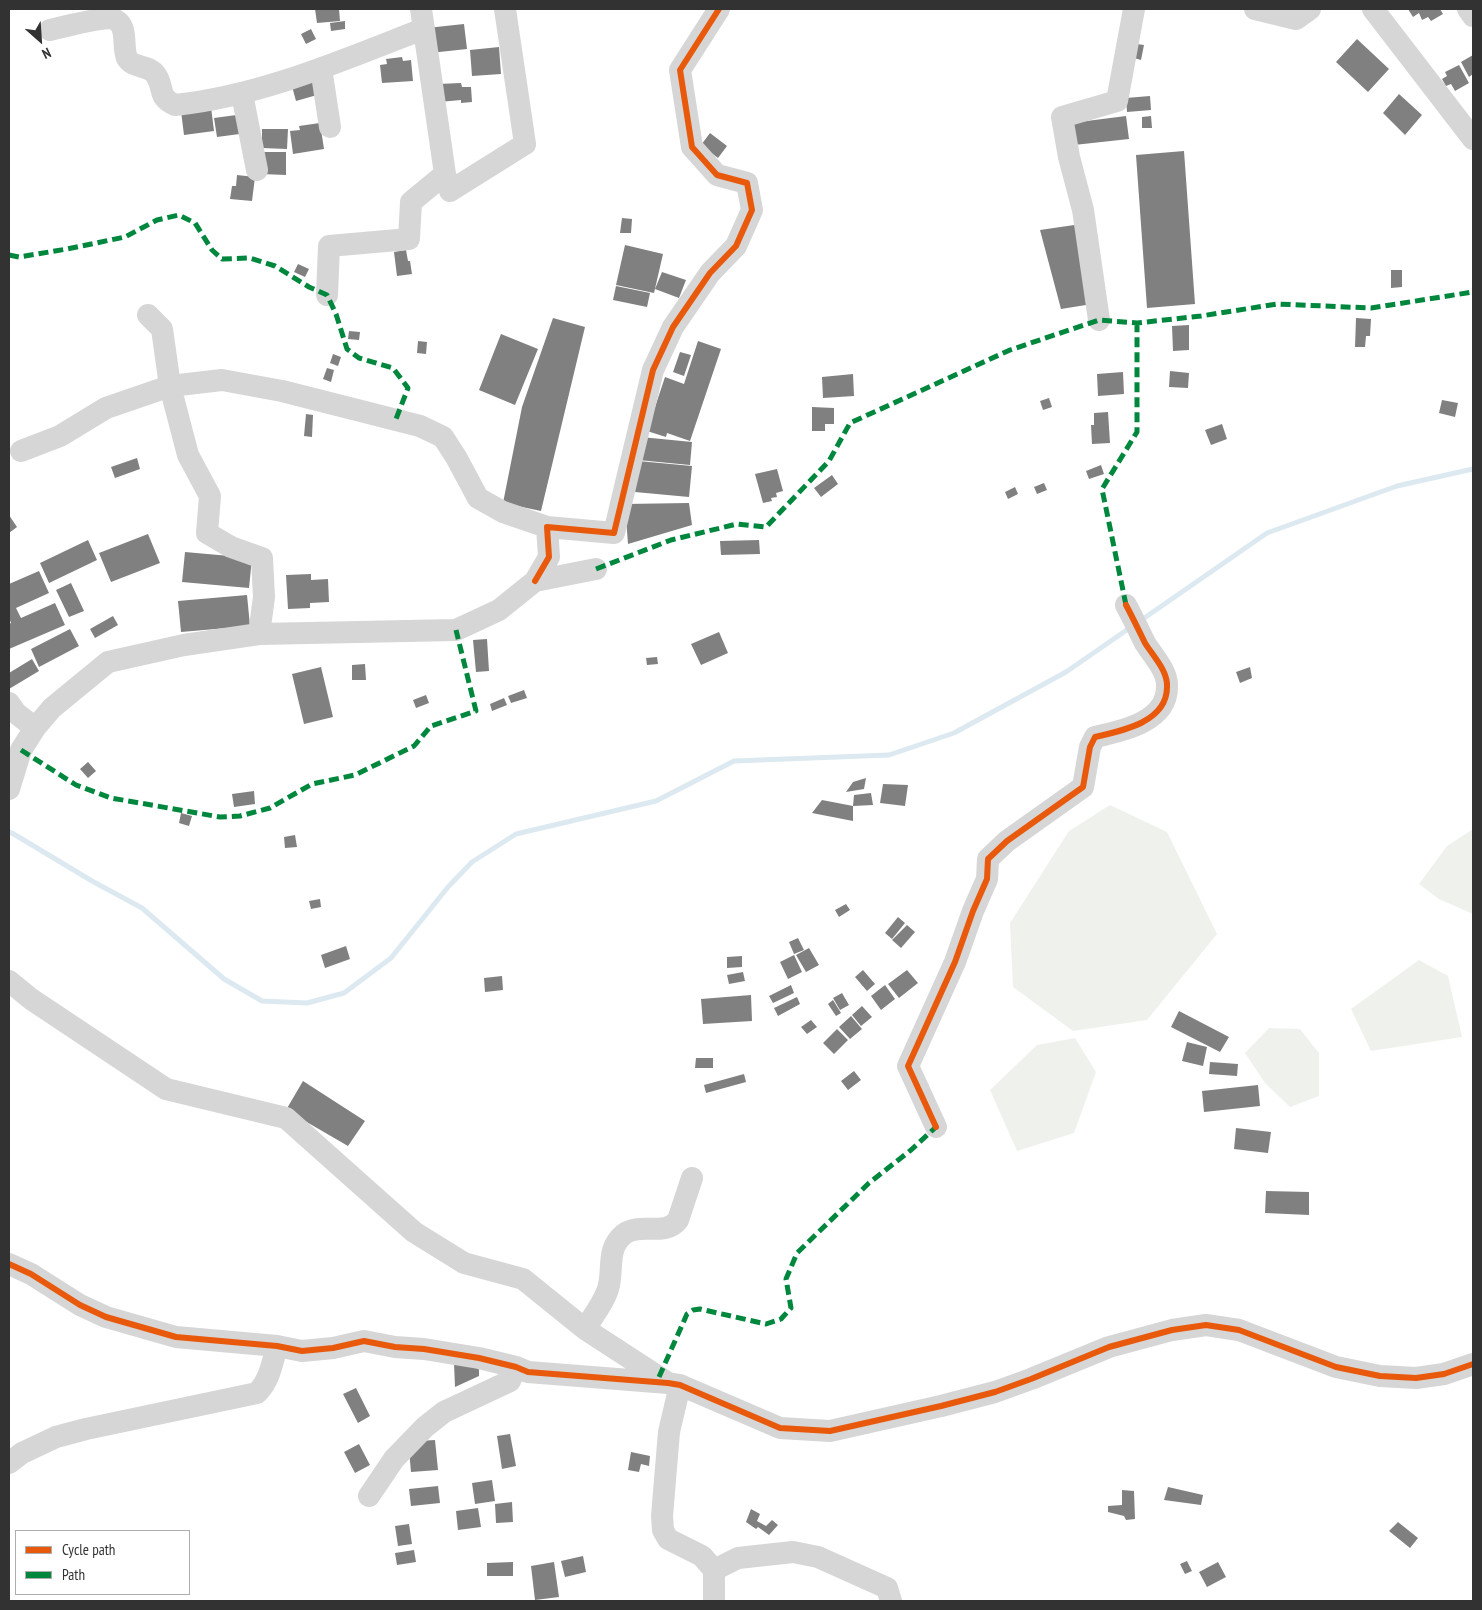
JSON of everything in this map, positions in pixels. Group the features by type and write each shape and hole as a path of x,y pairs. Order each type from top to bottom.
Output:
{"street":[{"path":"50,30 103,19 113,19 120,23 123,29 127,58 132,63 148,67 155,74 161,93 166,101 175,105 242,94 321,68 422,19 445,174 450,191 525,144 505,9"},
{"path":"21,451 60,436 106,408 170,386 222,380 282,391 420,426 442,437 456,457 478,498 503,512 547,527 614,533 653,370 673,327 710,274 736,246 752,210 747,183 717,175 692,147 680,70 719,9"},
{"path":"1099,320 1083,210 1069,157 1062,117 1117,101 1134,9"},
{"path":"1255,9 1296,19 1310,9"},
{"path":"1468,9 1473,16"},
{"path":"1378,10 1473,139"},
{"path":"321,68 330,127"},
{"path":"242,94 257,170"},
{"path":"327,294 329,246 409,239 411,202 445,174"},
{"path":"148,315 162,329 170,386 188,455 210,496 207,533 231,547 262,558 264,597 259,634"},
{"path":"9,789 21,750 35,728 52,708 108,662 184,645 259,634 456,630 499,610 535,581 549,557 547,527"},
{"path":"535,581 596,569"},
{"path":"936,1127 908,1066 955,962 973,911 987,879 988,860 1007,841 1083,787 1090,747 1095,737 1117,732 1146,721 1163,706 1168,686 1162,668 1146,644 1126,605"},
{"path":"9,703 16,712 35,728"},
{"path":"9,981 31,999 166,1089 286,1118 414,1232 464,1263 523,1279 585,1330 674,1384 780,1428 830,1431 941,1406 995,1392 1109,1347 1172,1330 1206,1325 1239,1330 1336,1367 1380,1376 1416,1378 1444,1374 1473,1364"},
{"path":"585,1330 609,1285 613,1247 626,1233 636,1228 666,1228 674,1226 678,1220 692,1178"},
{"path":"9,1264 31,1274 80,1305 106,1317 176,1338 277,1346 302,1352 364,1341 479,1358 516,1367 528,1372 674,1384"},
{"path":"9,1463 22,1453 56,1437 86,1428 257,1393 264,1386 268,1378 277,1346"},
{"path":"369,1496 394,1459 425,1427 444,1412 510,1381 516,1367"},
{"path":"674,1384 662,1516 663,1530 668,1539 702,1556 714,1570 714,1601"},
{"path":"714,1570 738,1558 792,1552 818,1557 887,1588 891,1601"}],"shaded area":[{"path":"1110,805 1167,832 1217,934 1147,1020 1073,1031 1013,987 1010,923 1069,831"},
{"path":"1473,829 1473,914 1439,899 1419,884 1447,846"},
{"path":"1419,960 1448,976 1462,1037 1371,1051 1351,1009"},
{"path":"1269,1028 1300,1029 1319,1053 1319,1096 1290,1107 1265,1083 1245,1053"},
{"path":"1075,1038 1096,1072 1074,1133 1017,1151 990,1090 1037,1045"}],"building":[{"path":"315,9 339,9 340,21 317,23"},
{"path":"1408,9 1440,9 1443,14 1431,21 1428,17 1422,20 1419,13 1413,17"},
{"path":"345,21 345,29 331,31 330,23"},
{"path":"464,24 467,49 430,53 427,28"},
{"path":"311,29 316,39 306,44 301,34"},
{"path":"1357,39 1389,69 1368,92 1336,62"},
{"path":"1137,44 1144,45 1141,60 1134,58"},
{"path":"499,47 501,74 472,76 470,50"},
{"path":"1473,55 1473,74 1469,77 1461,62"},
{"path":"402,57 403,61 411,60 413,81 382,83 380,65 387,64 386,59"},
{"path":"1459,65 1469,83 1455,91 1451,84 1446,86 1442,79 1447,76 1445,72"},
{"path":"290,79 320,79 324,93 296,101"},
{"path":"461,83 462,87 471,87 472,102 461,103 461,100 439,102 438,84"},
{"path":"1399,94 1422,115 1405,135 1383,113"},
{"path":"1150,96 1151,110 1127,112 1126,98"},
{"path":"211,107 214,131 184,135 181,111"},
{"path":"244,114 247,133 217,137 214,118"},
{"path":"1126,116 1129,139 1074,145 1071,123"},
{"path":"1151,116 1152,128 1142,128 1142,117"},
{"path":"320,123 324,149 293,154 290,131 300,130 299,126"},
{"path":"262,129 288,129 287,149 262,148"},
{"path":"710,133 727,146 718,158 701,145"},
{"path":"1184,151 1195,304 1147,308 1136,155"},
{"path":"262,152 286,152 286,175 261,174"},
{"path":"237,175 255,177 252,201 230,199 232,186 236,186"},
{"path":"622,218 632,219 631,233 620,233"},
{"path":"1081,224 1092,304 1061,309 1040,230"},
{"path":"625,245 663,254 654,293 616,285"},
{"path":"406,250 412,274 397,276 394,252"},
{"path":"298,264 309,269 305,277 294,272"},
{"path":"1391,270 1402,270 1402,287 1391,288"},
{"path":"662,272 686,280 679,298 655,289"},
{"path":"616,286 650,293 647,307 613,300"},
{"path":"553,318 585,327 541,511 503,503 522,407"},
{"path":"1356,318 1371,319 1370,336 1366,336 1365,347 1355,347"},
{"path":"1189,325 1189,350 1173,351 1172,326"},
{"path":"349,331 360,332 359,340 348,339"},
{"path":"501,334 538,349 515,405 479,390"},
{"path":"418,341 427,342 426,354 417,353"},
{"path":"698,341 721,349 690,441 667,433 666,437 647,431 665,377 684,384"},
{"path":"680,352 691,355 684,376 673,372"},
{"path":"333,354 341,357 338,366 330,363"},
{"path":"327,368 334,370 331,382 323,379"},
{"path":"1170,371 1189,373 1188,388 1169,387"},
{"path":"1123,372 1124,394 1098,396 1097,374"},
{"path":"853,374 854,396 823,398 822,377"},
{"path":"1049,398 1052,407 1043,410 1040,401"},
{"path":"1442,400 1458,403 1455,417 1439,413"},
{"path":"812,407 834,408 834,424 825,424 825,431 812,431"},
{"path":"1108,412 1110,443 1092,444 1091,425 1094,425 1094,413"},
{"path":"306,414 313,415 312,437 304,436"},
{"path":"1222,424 1227,439 1211,445 1205,430"},
{"path":"641,437 692,442 690,465 638,460"},
{"path":"137,458 140,469 115,478 111,467"},
{"path":"638,461 692,466 689,497 635,492"},
{"path":"1101,465 1104,474 1089,479 1086,471"},
{"path":"777,469 783,491 776,493 777,497 771,498 772,501 763,503 755,474"},
{"path":"832,475 838,484 821,497 814,488"},
{"path":"1044,483 1047,490 1037,494 1034,487"},
{"path":"1015,487 1018,494 1008,499 1005,492"},
{"path":"689,503 692,525 628,544 625,504"},
{"path":"9,515 17,527 9,533"},
{"path":"148,534 160,563 111,582 99,553"},
{"path":"88,540 97,560 49,583 40,563"},
{"path":"759,540 760,554 721,555 720,541"},
{"path":"185,552 252,558 249,588 182,582"},
{"path":"39,571 49,593 16,608 21,618 55,603 65,625 9,649 9,624 11,623 9,618 9,584"},
{"path":"311,574 311,580 328,579 329,602 310,603 310,608 288,609 286,575"},
{"path":"71,583 84,611 69,617 56,590"},
{"path":"247,595 250,626 181,632 178,601"},
{"path":"113,616 118,625 95,638 90,629"},
{"path":"70,629 79,646 39,667 31,649"},
{"path":"719,632 728,653 701,665 691,644"},
{"path":"487,639 489,671 476,672 473,640"},
{"path":"657,657 658,664 647,665 646,658"},
{"path":"32,659 39,671 9,689 9,673"},
{"path":"365,664 366,680 352,680 352,665"},
{"path":"321,667 333,717 304,724 292,674"},
{"path":"1250,667 1252,678 1240,683 1236,672"},
{"path":"524,690 527,698 511,703 508,696"},
{"path":"426,695 429,703 416,708 413,700"},
{"path":"504,698 507,705 492,711 490,704"},
{"path":"88,762 96,771 88,778 80,769"},
{"path":"866,778 864,789 846,792 853,782"},
{"path":"883,784 908,785 905,806 880,803"},
{"path":"254,791 255,804 234,807 232,794"},
{"path":"871,793 873,805 853,806 854,795"},
{"path":"822,800 853,806 853,821 812,813"},
{"path":"181,813 192,816 189,826 179,823"},
{"path":"295,835 297,847 285,848 284,837"},
{"path":"320,899 321,907 311,909 309,901"},
{"path":"846,904 850,910 839,917 835,910"},
{"path":"898,917 905,923 892,939 885,933"},
{"path":"907,925 915,932 901,948 892,940"},
{"path":"798,938 804,950 794,954 789,942"},
{"path":"346,946 350,959 325,968 321,955"},
{"path":"809,948 819,965 806,972 796,955"},
{"path":"794,955 802,972 788,979 780,962"},
{"path":"742,956 742,967 727,968 727,957"},
{"path":"863,970 875,984 867,991 855,977"},
{"path":"907,970 918,983 899,998 888,984"},
{"path":"743,972 745,981 729,984 727,975"},
{"path":"502,976 503,990 485,992 484,978"},
{"path":"791,985 794,993 773,1003 769,996"},
{"path":"885,985 895,999 881,1010 871,996"},
{"path":"842,993 849,1005 840,1010 833,998"},
{"path":"751,995 752,1021 703,1024 701,999"},
{"path":"797,997 800,1004 778,1016 774,1008"},
{"path":"833,1000 841,1013 836,1016 828,1004"},
{"path":"862,1006 872,1017 861,1026 852,1015"},
{"path":"1179,1011 1229,1037 1220,1052 1171,1027"},
{"path":"851,1016 862,1029 850,1039 839,1027"},
{"path":"811,1020 817,1027 807,1034 801,1027"},
{"path":"837,1029 848,1040 834,1054 823,1043"},
{"path":"1187,1042 1207,1047 1203,1066 1182,1061"},
{"path":"696,1058 713,1058 713,1068 695,1068"},
{"path":"1210,1062 1238,1064 1237,1076 1209,1074"},
{"path":"854,1071 861,1080 848,1090 841,1081"},
{"path":"744,1074 746,1082 706,1093 704,1085"},
{"path":"303,1081 365,1121 348,1146 286,1110"},
{"path":"1258,1085 1260,1106 1204,1112 1202,1091"},
{"path":"1236,1128 1271,1132 1268,1153 1234,1149"},
{"path":"1266,1191 1309,1192 1309,1215 1265,1213"},
{"path":"479,1362 479,1376 455,1387 454,1363"},
{"path":"356,1388 370,1416 358,1423 343,1394"},
{"path":"510,1434 516,1466 502,1469 497,1436"},
{"path":"435,1440 438,1470 411,1472 409,1450 418,1441"},
{"path":"359,1444 370,1465 355,1473 344,1452"},
{"path":"631,1452 650,1456 649,1466 641,1464 639,1472 628,1470"},
{"path":"492,1480 495,1501 475,1504 472,1483"},
{"path":"438,1486 440,1503 411,1506 409,1489"},
{"path":"1168,1487 1203,1495 1201,1505 1164,1500"},
{"path":"1122,1490 1134,1491 1135,1519 1126,1520 1124,1516 1108,1512 1108,1506 1122,1505"},
{"path":"512,1502 513,1522 496,1523 495,1504"},
{"path":"478,1508 481,1527 458,1530 456,1511"},
{"path":"751,1509 760,1514 757,1521 766,1526 772,1520 778,1525 769,1535 758,1527 756,1529 746,1522"},
{"path":"1398,1522 1418,1538 1410,1548 1389,1531"},
{"path":"409,1524 412,1544 398,1546 395,1526"},
{"path":"414,1550 416,1562 397,1565 395,1553"},
{"path":"583,1556 586,1572 565,1577 561,1561"},
{"path":"1187,1561 1192,1571 1185,1574 1180,1564"},
{"path":"513,1562 513,1576 487,1576 487,1563"},
{"path":"554,1562 559,1597 535,1600 531,1566"},
{"path":"1218,1562 1226,1577 1207,1587 1199,1572"}],"waterway":[{"path":"1140,621 1267,533 1397,486 1473,469"},
{"path":"9,832 142,908 224,979 262,1001 307,1003 344,993 391,958 448,887 472,862 516,834 656,801 734,761 889,755 954,733 1066,672 1131,627"}],"marked path":[{"path":"9,255 19,257 125,237 157,220 179,215 195,223 212,250 222,259 250,258 275,266 309,287 327,295 336,314 347,349 359,358 393,368 408,388 396,419"},
{"path":"596,569 671,540 737,524 766,527 829,461 850,423 1010,350 1099,320 1137,323 1201,316 1277,304 1371,308 1473,292"},
{"path":"1126,605 1102,489 1137,432 1137,323"},
{"path":"21,750 76,785 111,798 220,817 240,816 270,808 312,784 355,775 414,746 431,726 476,711 456,630"},
{"path":"659,1377 687,1314 693,1310 700,1309 766,1324 781,1319 791,1308 786,1279 797,1253 869,1183 911,1150 936,1127"}],"cycle path":[{"path":"535,581 549,557 547,527 614,533 653,370 673,327 710,273 736,246 752,210 747,183 717,175 692,147 680,70 719,9"},
{"path":"936,1127 908,1066 955,962 973,911 987,879 988,859 1007,841 1083,787 1090,747 1095,737 1118,732 1141,723 1160,709 1165,699 1167,687 1165,675 1145,643 1126,605"},
{"path":"9,1264 31,1274 80,1305 106,1317 176,1337 277,1346 302,1351 333,1348 364,1341 479,1358 516,1367 528,1372 668,1383 680,1385 780,1428 830,1431 941,1406 995,1392 1109,1347 1172,1330 1206,1325 1239,1330 1336,1367 1380,1376 1416,1378 1444,1374 1473,1364"}]}
